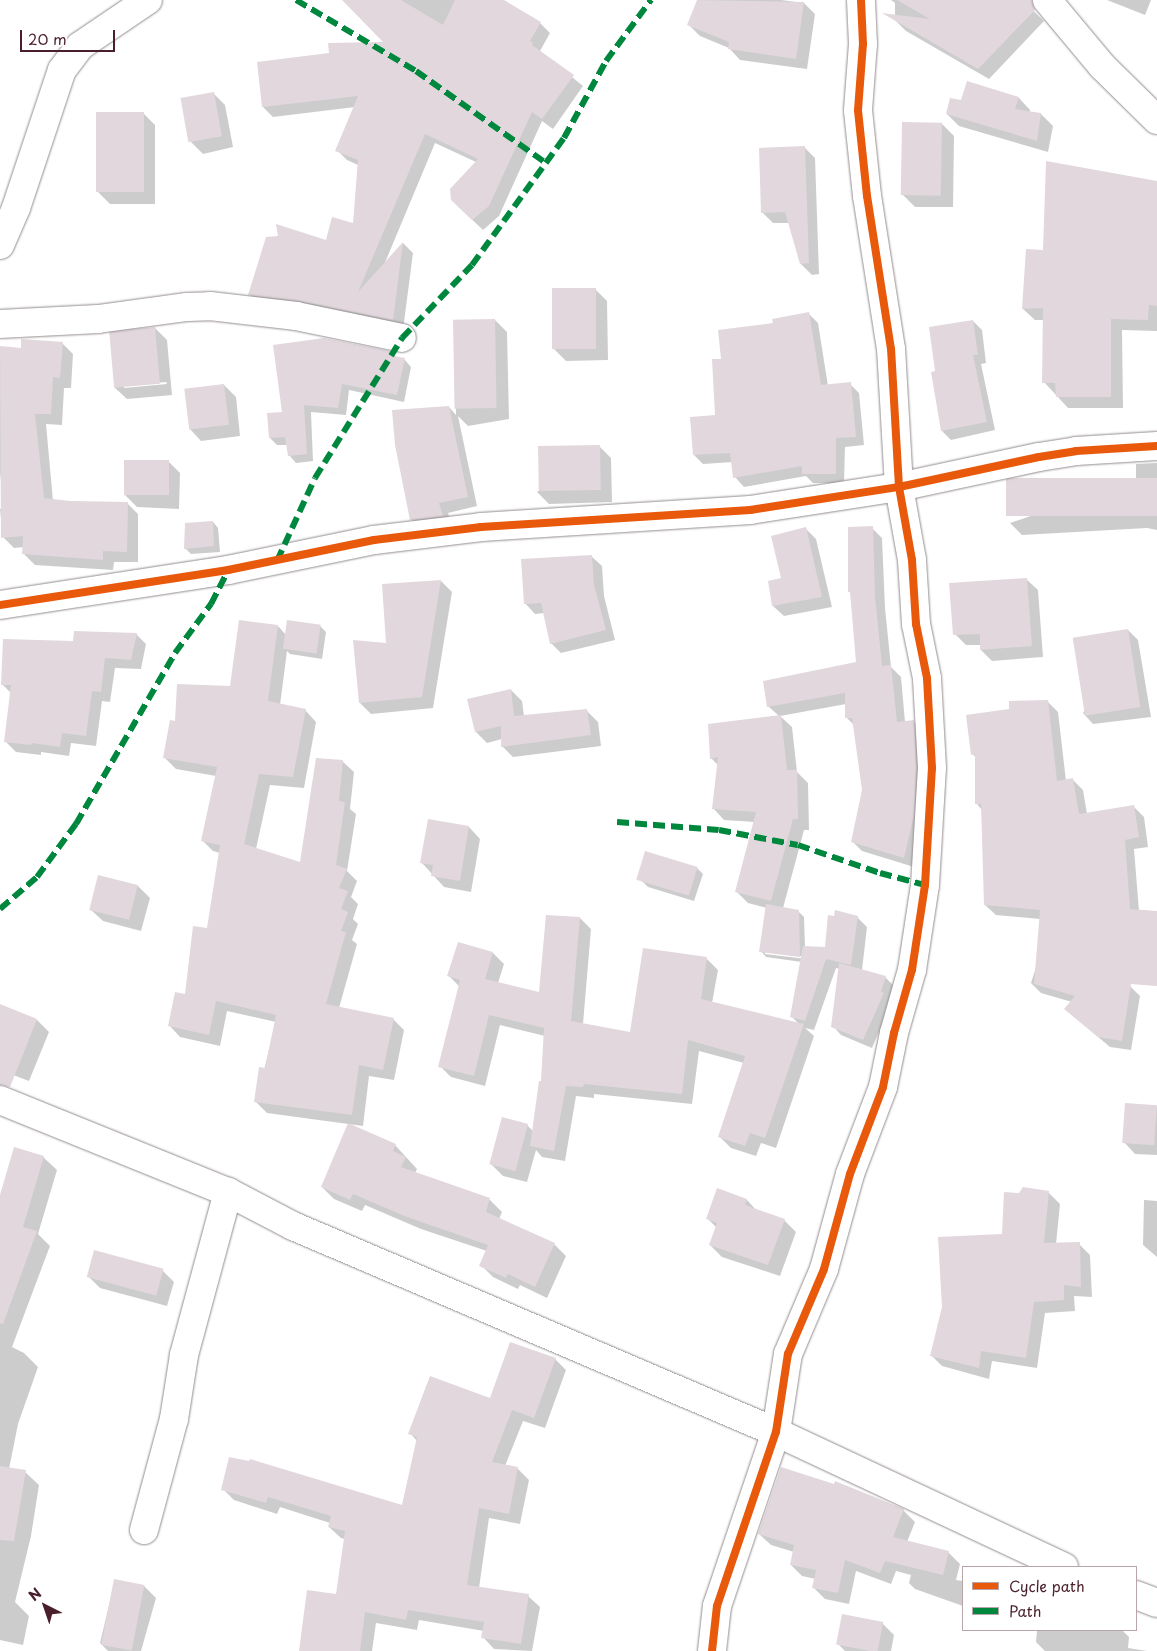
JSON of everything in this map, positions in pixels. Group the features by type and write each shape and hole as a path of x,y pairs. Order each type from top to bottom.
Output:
{"street":[{"path":"0,245 16,208 62,70 80,46 148,0"},
{"path":"712,1651 717,1606 776,1432 788,1354 824,1269 850,1174 883,1087 894,1033 912,970 925,885 932,768 927,678 916,624 912,560 899,487 891,349 867,196 858,110 863,44 862,0"},
{"path":"1047,0 1102,66 1157,120"},
{"path":"0,324 98,319 187,307 210,306 296,316 402,338"},
{"path":"0,605 238,568 374,540 481,527 750,510 899,487 1076,451 1157,446"},
{"path":"0,1100 228,1192 293,1226 776,1432 1062,1566"},
{"path":"144,1530 174,1419 184,1354 228,1192"},
{"path":"1137,1595 1157,1603"}],"building":[{"path":"342,0 401,0 443,25 455,0 504,0 541,22 530,41 533,43 532,45 574,75 542,119 532,112 489,206 472,220 451,200 450,189 478,159 425,134 358,292 403,242 393,320 299,301 248,295 266,237 278,236 276,224 326,240 332,217 353,223 358,160 335,151 358,96 262,107 257,62 329,53 328,43 383,42"},
{"path":"697,0 804,2 796,59 728,49 729,42 687,25"},
{"path":"897,0 1032,0 1035,10 978,69 882,13 930,19"},
{"path":"967,81 1019,97 1015,109 1041,113 1037,141 946,114 950,98 961,100"},
{"path":"214,92 222,136 188,142 181,98"},
{"path":"96,112 144,112 144,192 96,192"},
{"path":"902,122 942,123 941,196 901,195"},
{"path":"805,146 809,263 800,264 785,212 761,213 759,148"},
{"path":"1046,161 1157,181 1157,306 1149,305 1148,320 1111,319 1111,397 1056,397 1055,383 1042,383 1043,308 1022,309 1026,249 1043,250"},
{"path":"552,288 596,288 596,349 552,349"},
{"path":"809,312 821,385 851,382 856,437 836,438 836,474 802,474 802,466 733,478 730,453 693,455 690,417 715,415 712,359 721,359 718,330 773,323 772,319"},
{"path":"495,319 497,408 455,409 453,320"},
{"path":"973,320 978,355 973,355 987,422 941,431 931,372 935,371 929,327"},
{"path":"155,327 160,384 114,388 109,331"},
{"path":"324,338 390,351 389,355 405,358 397,395 342,384 338,408 304,405 307,454 288,456 285,437 269,438 267,413 282,412 273,345"},
{"path":"21,339 63,342 60,378 53,377 51,414 35,414 44,498 70,501 128,502 127,552 103,551 103,560 22,554 23,536 1,538 0,346 21,348"},
{"path":"224,384 229,425 189,430 184,389"},
{"path":"449,406 468,497 439,503 443,516 410,520 395,445 392,410"},
{"path":"600,445 601,490 539,491 538,446"},
{"path":"124,460 169,460 169,495 124,495"},
{"path":"1006,478 1157,478 1157,516 1006,516"},
{"path":"213,521 214,546 184,549 185,523"},
{"path":"873,526 875,597 882,666 891,665 897,722 914,720 916,768 914,815 904,858 851,842 862,790 852,718 845,718 845,693 767,707 763,681 856,662 850,592 848,592 848,527"},
{"path":"806,527 822,597 772,606 768,581 781,578 771,536"},
{"path":"592,555 594,585 606,630 550,644 541,603 524,604 521,559"},
{"path":"1027,578 1032,646 980,650 980,634 953,635 949,583"},
{"path":"441,580 422,697 359,703 353,640 386,643 382,584"},
{"path":"239,620 278,625 268,701 306,709 293,777 259,774 244,844 300,862 316,758 343,760 339,801 345,802 336,865 347,869 339,888 348,891 341,909 348,912 341,931 346,932 326,1004 394,1018 383,1070 359,1065 352,1115 254,1102 259,1067 265,1068 276,1015 216,1001 209,1035 168,1026 175,992 185,994 193,926 207,928 220,845 201,841 217,767 163,758 170,720 175,721 177,684 230,686"},
{"path":"287,620 321,625 317,653 283,649"},
{"path":"1128,629 1140,707 1085,716 1073,638"},
{"path":"74,631 137,633 131,660 105,658 101,692 92,691 86,736 62,733 60,747 4,742 11,685 1,685 3,639 73,641"},
{"path":"511,689 514,716 587,709 591,735 501,747 501,726 475,732 467,699"},
{"path":"1048,700 1057,781 1073,778 1079,814 1134,805 1139,837 1125,840 1130,909 1157,911 1157,986 1131,984 1122,1041 1098,1037 1064,1009 1075,996 1034,984 1040,910 984,905 981,804 975,804 975,754 971,755 966,715 1009,709 1009,701"},
{"path":"781,715 787,770 797,770 798,819 793,819 771,901 735,892 756,812 712,809 718,757 710,759 708,724"},
{"path":"428,819 469,826 460,881 431,876 433,865 420,863"},
{"path":"645,851 698,867 689,896 636,880"},
{"path":"98,875 138,885 129,920 89,910"},
{"path":"766,904 799,910 800,957 759,952"},
{"path":"835,910 858,916 851,965 826,959 805,1021 790,1017 803,946 825,947 828,915 834,916"},
{"path":"546,915 580,917 571,1021 630,1032 643,948 707,957 701,999 804,1024 765,1138 750,1133 745,1146 718,1137 745,1056 688,1040 682,1094 584,1084 583,1087 566,1086 554,1151 530,1146 539,1081 541,1081 544,1028 489,1015 474,1076 438,1067 460,980 447,976 458,942 493,952 485,979 539,992"},
{"path":"839,963 886,976 881,992 884,993 863,1040 831,1027"},
{"path":"0,1004 37,1019 10,1087 0,1085"},
{"path":"1125,1103 1157,1105 1154,1145 1122,1143"},
{"path":"502,1117 528,1124 515,1171 489,1164"},
{"path":"348,1123 396,1144 393,1151 406,1157 401,1167 490,1198 486,1212 555,1243 535,1287 508,1274 506,1278 479,1266 488,1245 407,1217 353,1194 350,1200 321,1187"},
{"path":"14,1147 44,1156 23,1227 37,1231 3,1324 0,1323 0,1195"},
{"path":"1023,1187 1049,1191 1044,1243 1080,1242 1081,1287 1064,1285 1064,1300 1034,1302 1026,1358 981,1351 979,1368 930,1356 942,1307 938,1237 1002,1234 1004,1192 1019,1193"},
{"path":"717,1188 747,1199 745,1205 785,1219 768,1265 709,1245 717,1223 706,1219"},
{"path":"94,1250 164,1269 156,1296 87,1277"},
{"path":"510,1342 556,1358 534,1418 512,1410 492,1462 518,1467 509,1514 479,1508 467,1585 529,1594 521,1644 481,1638 484,1622 408,1610 406,1620 365,1612 360,1651 299,1651 307,1590 336,1594 345,1531 328,1527 331,1516 268,1497 266,1503 221,1490 229,1457 249,1461 250,1459 402,1505 417,1437 408,1434 430,1376 490,1398"},
{"path":"0,1466 26,1470 14,1541 0,1540"},
{"path":"781,1467 834,1484 835,1481 904,1509 893,1537 949,1551 943,1575 885,1561 880,1573 845,1560 838,1593 812,1588 816,1570 790,1565 794,1545 758,1534"},
{"path":"114,1579 144,1585 132,1651 101,1645"},
{"path":"842,1614 883,1622 878,1651 836,1644"}],"marked path":[{"path":"296,0 416,71 546,163"},
{"path":"277,561 315,478 402,338 472,265 564,138 606,61 651,0"},
{"path":"0,909 37,877 76,824 175,653 211,604 228,570"},
{"path":"617,822 719,830 798,845 880,873 925,885"}],"cycle path":[{"path":"712,1651 717,1606 776,1432 788,1354 824,1269 850,1174 883,1087 894,1033 912,970 925,885 932,768 927,678 916,624 912,560 899,487 891,349 867,196 858,110 863,44 861,0"},
{"path":"0,605 228,570 374,540 481,527 750,510 899,487 1076,451 1157,446"}]}
